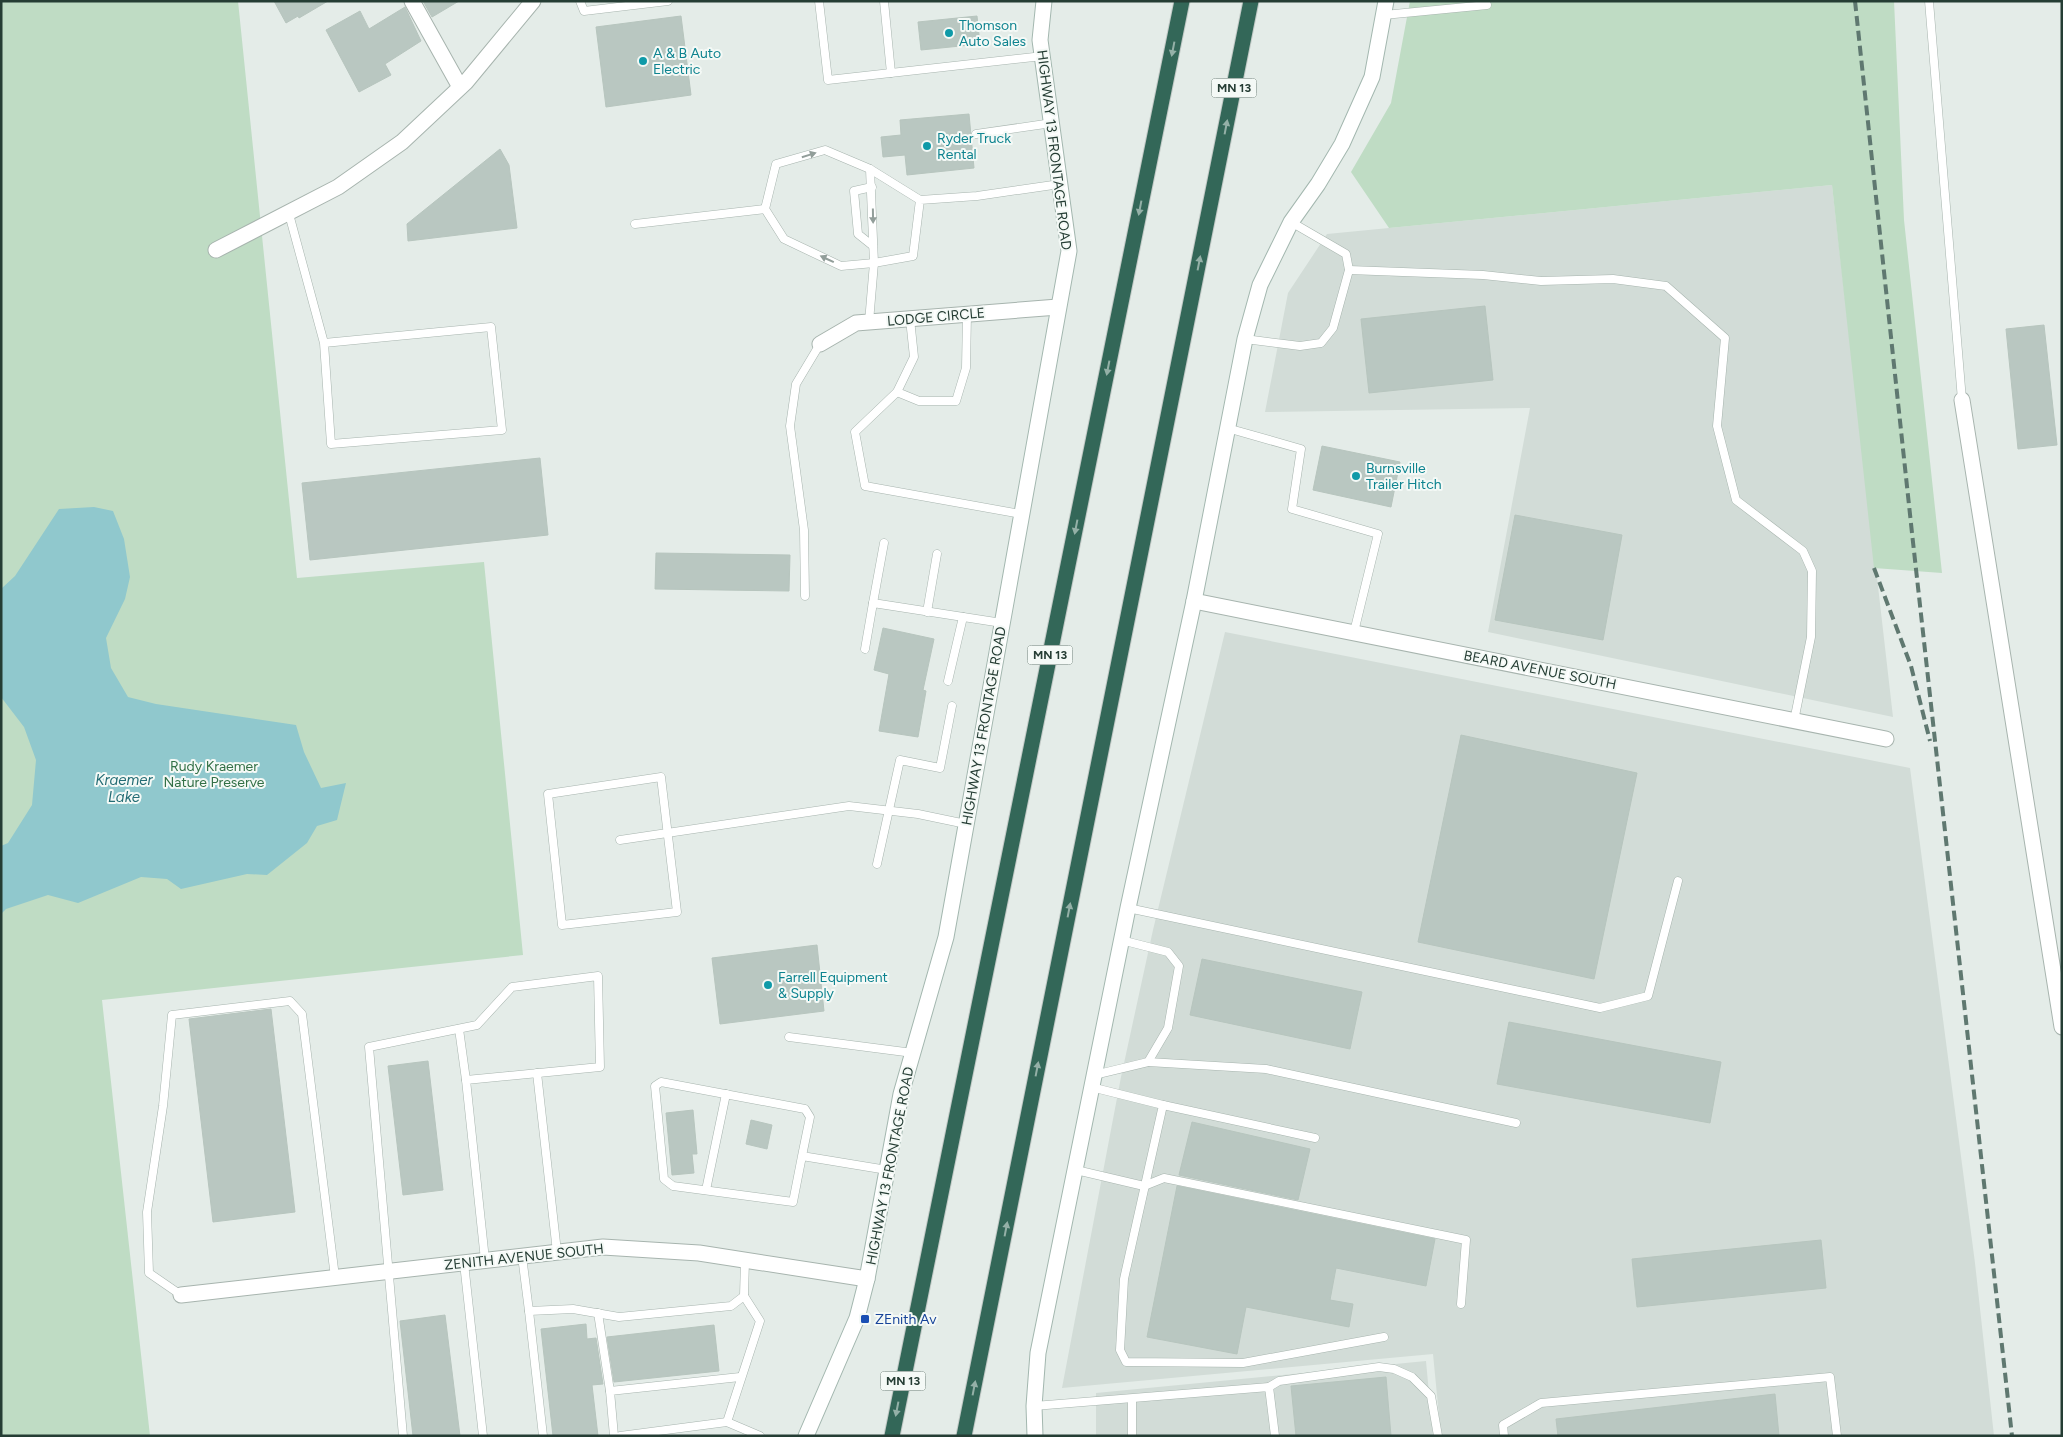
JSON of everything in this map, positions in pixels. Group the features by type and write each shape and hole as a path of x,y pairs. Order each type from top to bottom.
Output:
{"highway":[{"name":"MN 13","path":"892,1436 1182,1"},
{"name":"MN 13","path":"964,1436 1251,1"}],"street":[{"path":"412,1 460,87"},
{"path":"216,250 289,214 338,187 402,142 460,87 532,1"},
{"name":"HIGHWAY 13 FRONTAGE ROAD","path":"806,1436 857,1318 867,1279 901,1094 946,937 1069,251 1040,40 1044,1"},
{"path":"1034,1436 1038,1353 1121,940 1194,601 1226,428 1245,339 1260,285 1291,222 1318,184 1342,144 1372,77 1385,8"},
{"name":"LODGE CIRCLE","path":"820,344 856,323 1058,307"},
{"path":"1962,400 2062,1027"},
{"name":"BEARD AVENUE SOUTH","path":"1194,601 1886,740"},
{"name":"ZENITH AVENUE SOUTH","path":"181,1295 603,1247 700,1253 867,1279"}],"lane":[{"path":"580,1 584,11 668,1"},
{"path":"819,1 828,80 1043,56"},
{"path":"884,1 891,73"},
{"path":"1929,1 1962,400"},
{"path":"1385,8 1487,5"},
{"path":"976,134 1052,123"},
{"path":"920,200 913,256 874,263 841,266 784,240 766,209 776,164 826,150 870,169 920,200 977,196 1060,184"},
{"path":"869,322 874,263 870,169"},
{"path":"872,186 854,191 858,234 873,246"},
{"path":"635,224 766,209"},
{"path":"289,214 324,343 330,444 502,430 492,327 324,343"},
{"path":"1245,339 1300,346 1321,342 1333,328 1349,270 1346,254 1291,222"},
{"path":"1349,270 1448,273 1541,281 1613,280 1666,286 1725,338 1717,426 1736,500 1803,551 1812,571 1811,636 1794,721"},
{"path":"897,392 919,401 956,401 966,368 967,314"},
{"path":"910,319 914,357 897,392 855,432 865,486 1021,514"},
{"path":"805,596 804,530 790,426 796,384 820,344"},
{"path":"1226,428 1301,450 1292,509 1378,534 1354,632"},
{"path":"865,649 884,543"},
{"path":"927,612 937,554"},
{"path":"872,603 1002,623"},
{"path":"948,681 963,617"},
{"path":"877,864 900,760 940,768 952,706"},
{"path":"661,777 668,833 677,912 562,925 548,794 661,777"},
{"path":"620,840 849,806 918,814 966,824"},
{"path":"1128,908 1600,1008 1648,996 1678,881"},
{"path":"1121,940 1168,952 1179,966 1168,1028 1148,1062"},
{"path":"403,1436 369,1046 477,1025 512,987 598,976 600,1067 466,1080"},
{"path":"181,1295 149,1273 147,1221 164,1106 172,1015 290,1001 302,1014 335,1278"},
{"path":"459,1029 485,1260"},
{"path":"789,1037 913,1053"},
{"path":"1093,1081 1148,1062 1266,1068 1516,1123"},
{"path":"537,1073 557,1252"},
{"path":"1093,1081 1163,1106 1315,1138"},
{"path":"662,1082 805,1109 810,1117 802,1156 793,1202 673,1186 664,1179 655,1086 662,1082"},
{"path":"706,1190 726,1094"},
{"path":"1163,1106 1124,1279 1120,1350 1126,1362 1242,1363 1384,1337"},
{"path":"802,1156 887,1170"},
{"path":"1076,1170 1144,1186 1164,1178 1466,1240 1461,1304"},
{"path":"522,1256 543,1436"},
{"path":"727,1422 760,1320 744,1296 745,1260"},
{"path":"464,1263 482,1436"},
{"path":"529,1311 573,1309 619,1318 731,1306 744,1296"},
{"path":"598,1313 610,1391 614,1436"},
{"path":"1034,1406 1269,1388 1279,1381 1379,1367 1394,1369 1412,1377 1431,1396 1438,1436"},
{"path":"1504,1436 1503,1425 1541,1403 1830,1376 1837,1436"},
{"path":"610,1391 740,1377"},
{"path":"1269,1388 1275,1436"},
{"path":"1132,1399 1132,1436"},
{"path":"620,1436 727,1422 760,1436"}],"shaded area":[{"path":"1832,185 1893,717 1488,632 1530,408 1265,412 1288,293 1327,234"},
{"path":"1225,632 1910,768 1975,1263 1994,1436 1441,1436 1433,1354 1062,1388 1121,1077 1153,930"},
{"path":"1426,1361 1433,1436 1096,1436 1096,1393"}],"green space":[{"name":"Rudy Kraemer Nature Preserve","path":"1,1 238,1 297,578 484,562 523,955 102,1000 150,1436 1,1436"},
{"path":"1410,1 1894,1 1904,220 1942,573 1874,568 1832,185 1389,228 1351,172 1391,103"}],"water":[{"name":"Kraemer Lake","path":"94,507 113,511 124,539 130,577 125,599 106,638 111,668 128,697 156,704 296,725 304,752 321,788 346,783 337,820 317,826 307,843 267,875 247,874 181,889 167,879 141,877 78,903 48,895 6,909 1,914 1,846 8,843 32,805 36,760 24,727 1,697 1,589 15,576 59,509"}],"building":[{"path":"274,1 328,1 299,18 298,16 286,23"},
{"path":"423,1 459,1 432,17"},
{"path":"405,7 421,41 385,64 391,75 359,92 326,30 360,11 369,29"},
{"name":"A & B Auto Electric","path":"681,16 691,95 606,107 596,27"},
{"name":"Thomson Auto Sales","path":"977,16 980,44 921,50 918,22"},
{"name":"Ryder Truck Rental","path":"969,114 974,168 907,175 905,155 883,157 881,137 901,135 900,120"},
{"path":"500,149 509,165 517,228 408,241 407,224"},
{"path":"1485,306 1493,380 1369,393 1361,319"},
{"path":"2044,325 2057,445 2018,449 2006,329"},
{"name":"Burnsville Trailer Hitch","path":"1322,446 1400,462 1391,507 1313,490"},
{"path":"540,458 548,535 310,560 302,483"},
{"path":"1515,515 1622,535 1603,640 1495,620"},
{"path":"656,553 790,555 789,591 655,589"},
{"path":"883,628 934,639 923,690 926,691 918,737 879,731 889,674 874,670"},
{"path":"1461,735 1637,773 1594,979 1418,942"},
{"name":"Farrell Equipment & Supply","path":"817,945 824,1011 720,1024 712,958"},
{"path":"1202,959 1362,992 1350,1049 1190,1015"},
{"path":"271,1009 295,1212 213,1222 189,1019"},
{"path":"1509,1022 1721,1062 1710,1123 1497,1084"},
{"path":"428,1061 443,1190 403,1195 388,1066"},
{"path":"693,1110 697,1154 692,1154 694,1173 672,1175 666,1113"},
{"path":"751,1120 772,1125 767,1149 746,1144"},
{"path":"1192,1122 1310,1149 1298,1200 1179,1175"},
{"path":"1177,1186 1435,1239 1426,1286 1336,1268 1330,1300 1353,1304 1349,1327 1246,1307 1237,1354 1147,1337"},
{"path":"1821,1240 1826,1288 1637,1307 1632,1259"},
{"path":"445,1315 460,1436 413,1436 400,1321"},
{"path":"586,1324 587,1339 596,1338 603,1384 592,1385 598,1436 553,1436 541,1329"},
{"path":"714,1325 719,1371 614,1382 607,1337"},
{"path":"1386,1377 1391,1436 1296,1436 1291,1386"},
{"path":"1775,1394 1779,1436 1558,1436 1556,1419"}],"railway":[{"path":"1855,1 2012,1436"},
{"path":"1874,568 1911,666 1930,741"}],"place":[{"name":"Thomson Auto Sales","path":"949,33"},
{"name":"A & B Auto Electric","path":"643,61"},
{"name":"Ryder Truck Rental","path":"927,146"},
{"name":"Burnsville Trailer Hitch","path":"1356,476"},
{"name":"Farrell Equipment & Supply","path":"768,985"},
{"name":"ZEnith Av","path":"865,1319"}]}
